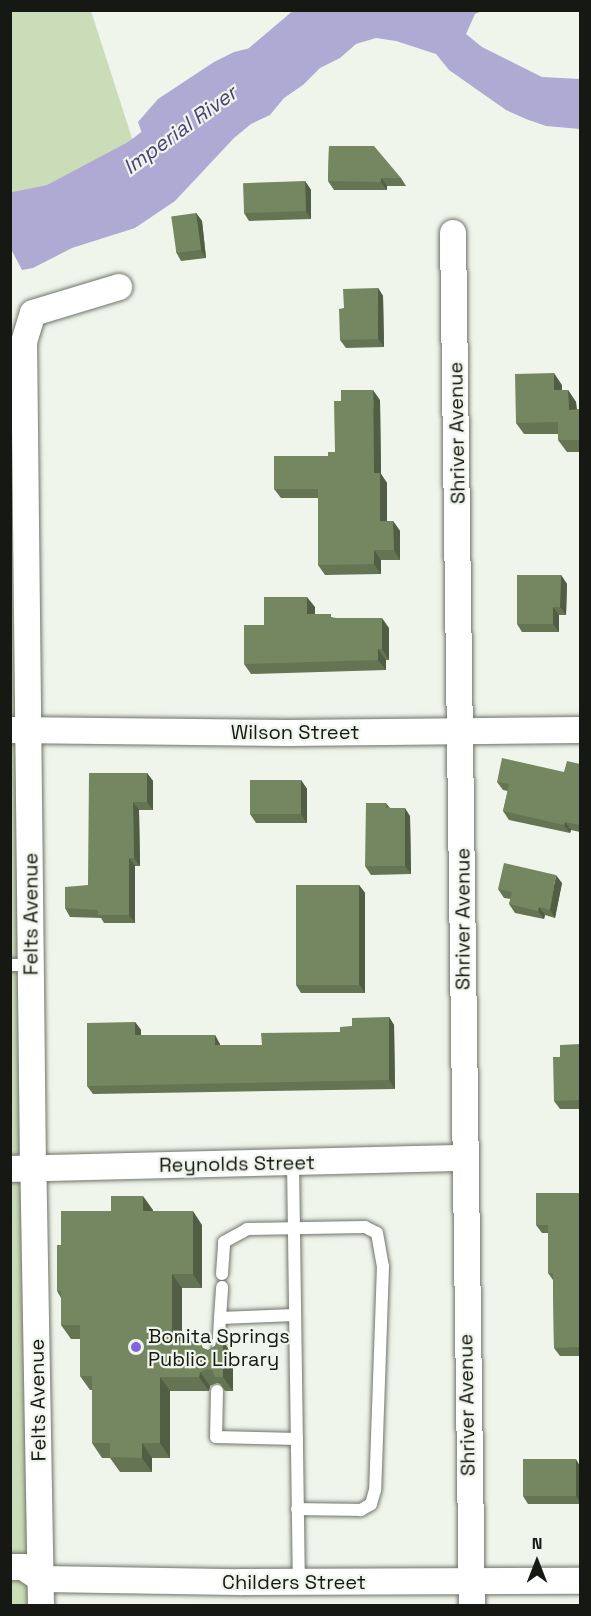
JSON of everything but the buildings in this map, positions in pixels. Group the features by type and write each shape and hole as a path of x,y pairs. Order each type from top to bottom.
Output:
{"street":[{"name":"Shriver Avenue","path":"453,233 462,731 464,1158 471,1593"},
{"name":"Felts Avenue","path":"41,1605 22,1168 20,730 24,342 33,313 119,288"},
{"name":"Wilson Street","path":"20,730 287,733 580,730"},
{"name":"Reynolds Street","path":"22,1168 464,1158"},
{"name":"Childers Street","path":"10,1567 23,1567 41,1579 240,1594 299,1582 471,1593 580,1581"}],"lane":[{"path":"293,1162 299,1582"},
{"path":"218,1356 224,1242 247,1229 365,1227 377,1233 382,1266 375,1490 371,1504 361,1510 297,1509"},
{"path":"220,1318 295,1316"},
{"path":"217,1391 216,1437 297,1438"}],"green space":[{"path":"10,11 91,11 140,163 55,208 11,217"},
{"path":"10,273 11,275 35,1606 10,1605"}],"water":[{"path":"335,10 482,11 475,14 466,34 482,47 542,77 580,79 580,129 546,126 526,119 506,110 449,70 436,54 396,41 376,38 356,44 340,58 320,68 303,85 284,98 270,115 251,124 234,138 175,201 135,228 72,248 33,268 22,270 11,249 11,231 60,220 148,173 152,162 138,122 158,99 214,62 234,52 293,38 313,28"}],"waterway":[{"name":"Imperial River","path":"259,71 331,10"},
{"name":"Imperial River","path":"10,217 55,208 140,163 202,116"}],"place":[{"name":"Bonita Springs Public Library","path":"136,1347"}]}
